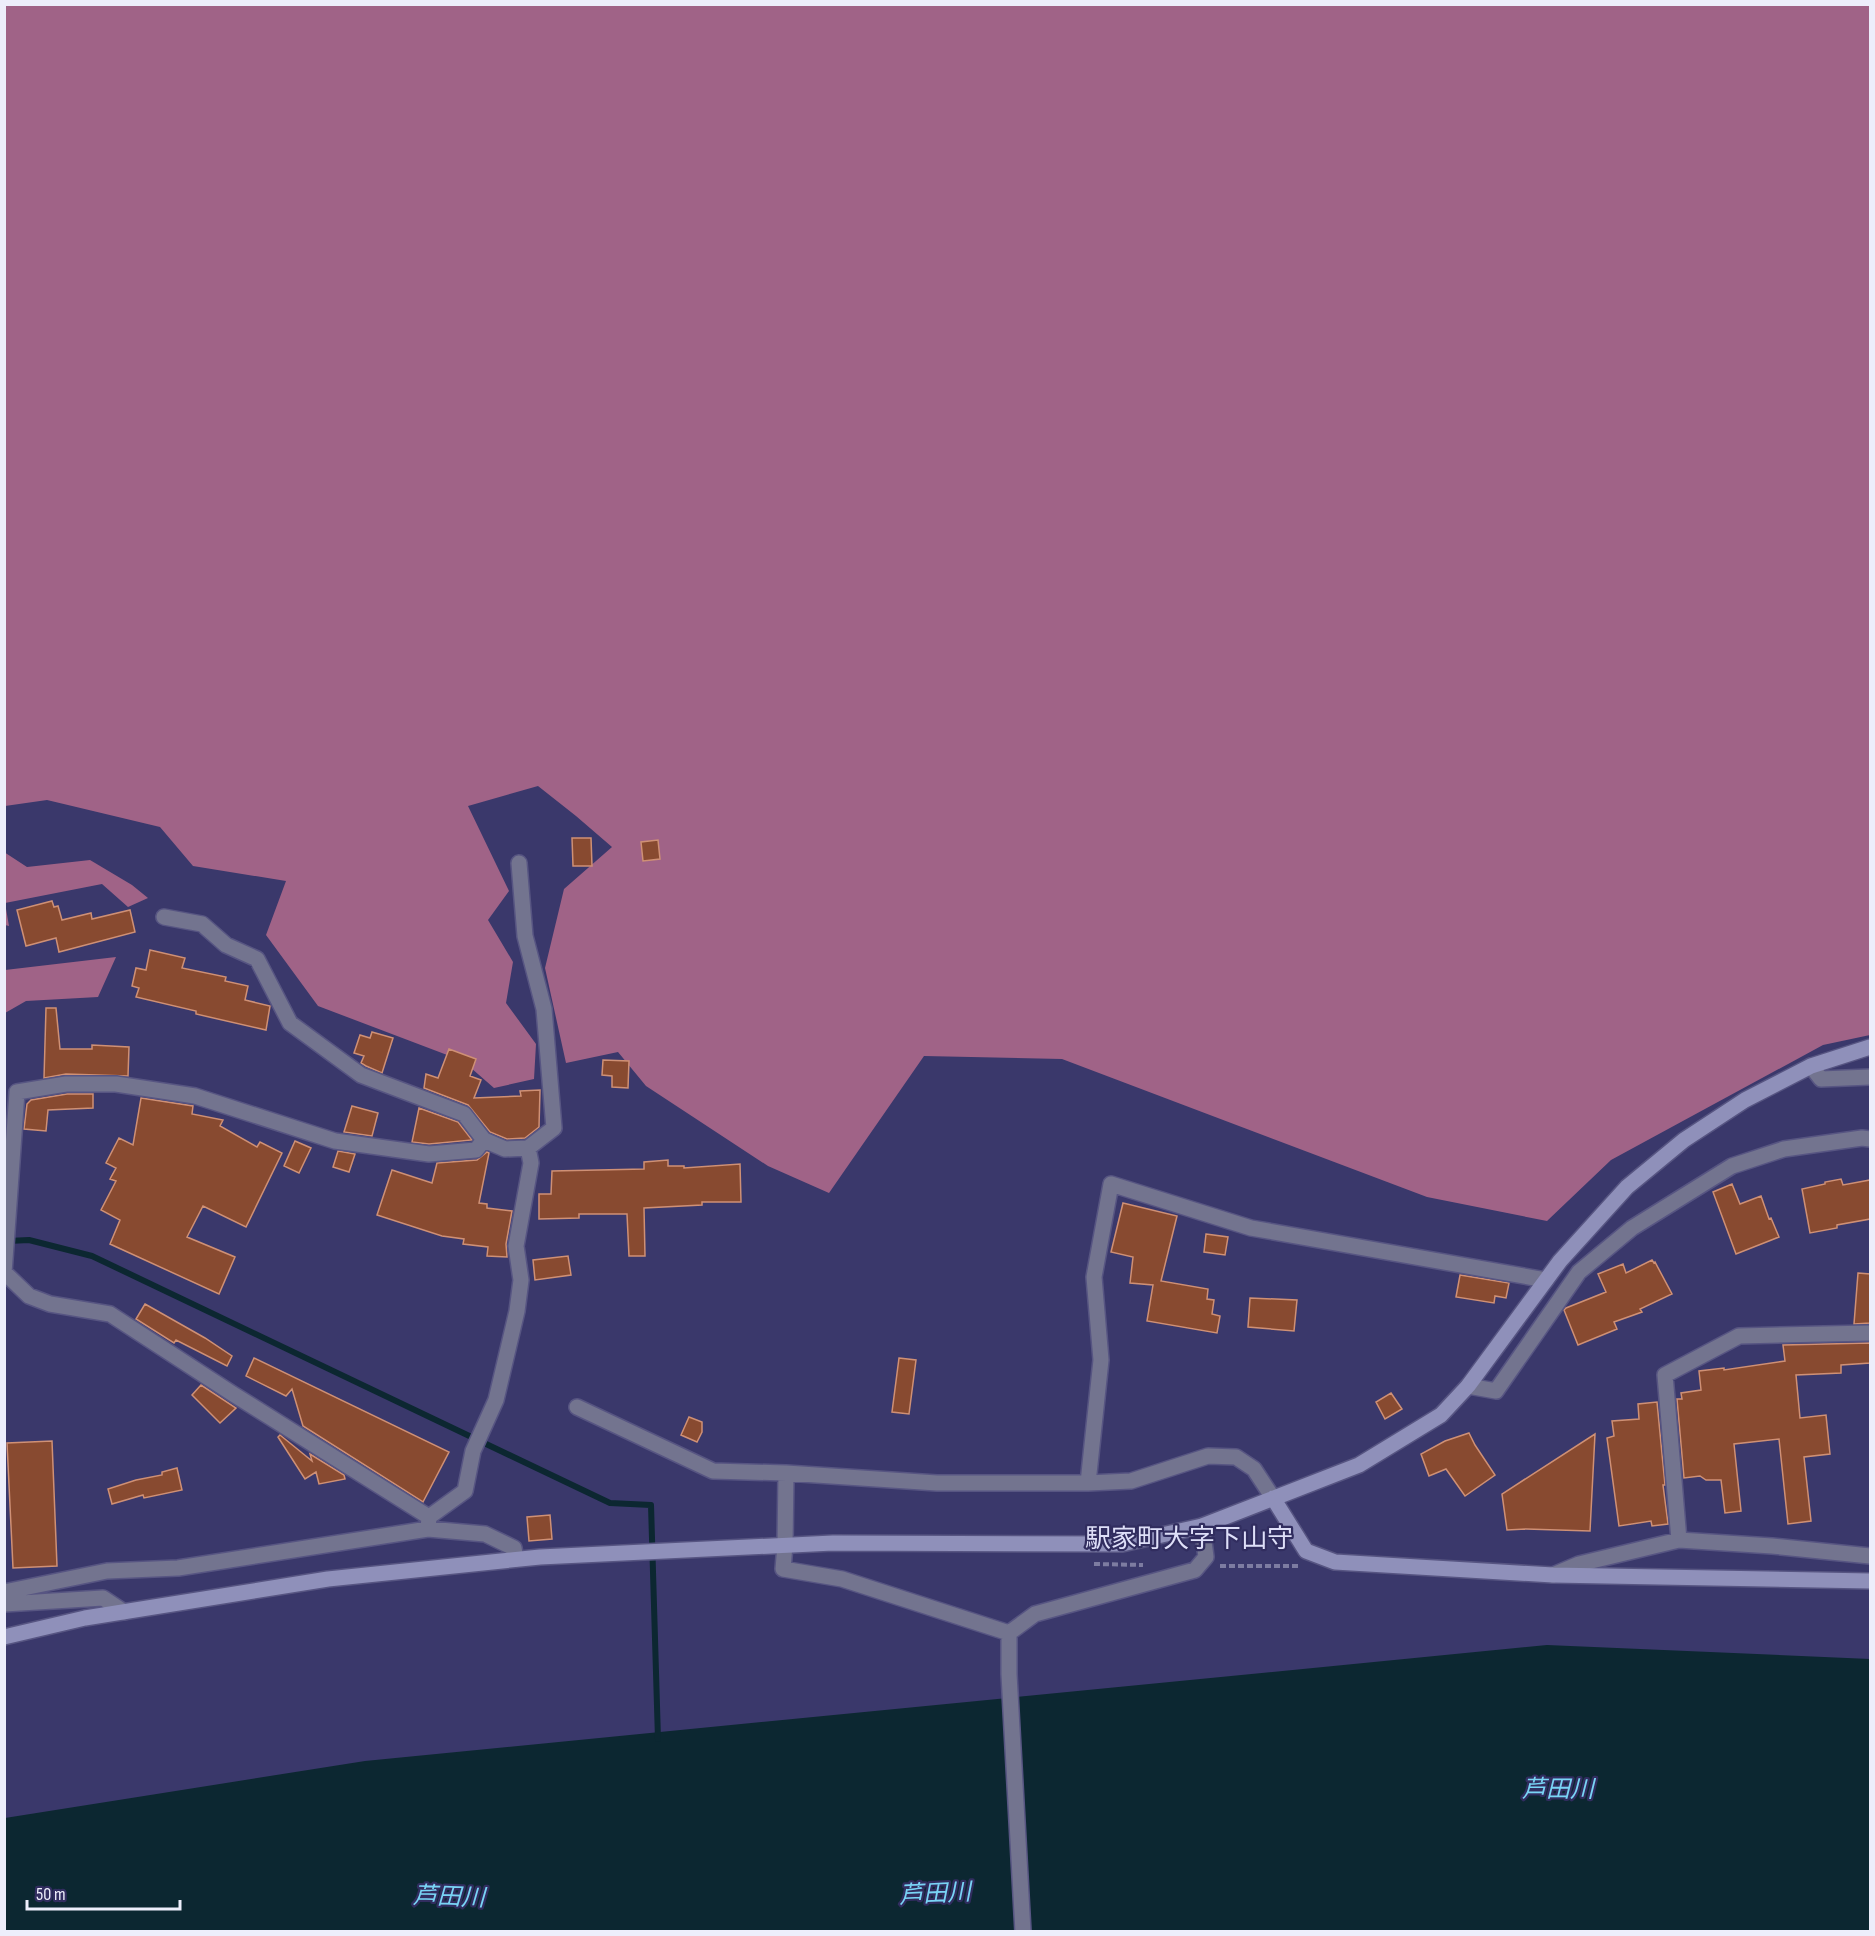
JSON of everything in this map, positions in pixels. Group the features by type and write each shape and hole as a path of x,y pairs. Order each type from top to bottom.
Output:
{"street":[{"path":"164,917 202,924 226,945 257,959 290,1023 361,1075 464,1114 484,1140 505,1149 528,1148 554,1128 544,1009 525,936 519,863"},
{"path":"4,1637 86,1618 328,1578 516,1559 833,1542 1122,1544 1202,1526 1359,1465 1441,1415 1468,1386 1560,1261 1627,1187 1684,1140 1745,1100 1811,1066 1870,1047"},
{"path":"1811,1066 1821,1079 1870,1077"},
{"path":"428,1523 110,1314 50,1304 29,1296 5,1273 17,1092 66,1084 116,1084 184,1094 335,1141 429,1154 476,1150 484,1140"},
{"path":"1468,1386 1496,1391 1579,1272 1632,1228 1712,1178 1732,1166 1784,1149 1862,1138 1870,1139"},
{"path":"428,1523 465,1491 473,1451 496,1401 517,1311 521,1280 516,1246 531,1163 528,1148"},
{"path":"1089,1483 1101,1360 1094,1277 1111,1184 1251,1228 1546,1280"},
{"path":"1679,1540 1665,1375 1739,1336 1870,1333"},
{"path":"577,1407 713,1471 786,1473 937,1483 1089,1483 1131,1481 1208,1456 1236,1457 1254,1469 1306,1551 1335,1562 1553,1575 1870,1581"},
{"path":"786,1473 783,1569 842,1579 1009,1633"},
{"path":"5,1599 107,1571 178,1568 428,1523 485,1534 514,1548 516,1559"},
{"path":"1009,1633 1035,1614 1195,1570 1206,1557 1202,1526"},
{"path":"1553,1575 1579,1564 1679,1540 1870,1556"},
{"path":"5,1599 103,1598 124,1612"},
{"path":"1009,1633 1009,1674 1023,1932"}],"shaded area":[{"path":"4,5 1870,5 1870,1035 1823,1045 1611,1160 1547,1221 1427,1197 1062,1059 924,1056 829,1193 768,1166 646,1086 618,1052 566,1063 545,968 564,889 612,847 538,786 468,806 509,891 488,920 513,962 506,1003 536,1044 534,1079 494,1088 463,1061 318,1006 266,935 286,881 193,866 160,827 47,800 5,806"},
{"path":"4,852 27,867 90,860 132,885 148,898 128,907 102,884 5,903 9,926 5,925"},
{"path":"116,957 98,997 26,1001 5,1013 5,970"}],"water":[{"name":"芦田川","path":"1547,1645 1870,1659 1870,1931 5,1932 5,1818 365,1761"}],"building":[{"path":"572,838 591,838 592,866 573,866"},
{"path":"658,840 660,859 643,861 641,842"},
{"path":"52,901 54,907 58,906 62,920 91,913 92,919 130,910 135,932 59,952 56,938 26,946 17,910"},
{"path":"150,950 185,958 182,968 226,977 225,981 248,986 245,1000 270,1006 266,1030 136,997 139,988 132,986 136,968 146,970"},
{"path":"46,1008 56,1008 60,1049 92,1049 92,1045 129,1047 128,1076 66,1074 44,1078"},
{"path":"372,1032 393,1038 382,1073 361,1063 364,1056 354,1053 360,1035 370,1038"},
{"path":"449,1049 476,1059 470,1076 481,1080 474,1098 521,1096 520,1091 540,1090 539,1127 525,1138 507,1139 490,1132 468,1105 424,1088 426,1074 438,1078"},
{"path":"603,1060 629,1061 628,1088 612,1087 612,1076 602,1075"},
{"path":"67,1094 93,1094 93,1108 48,1110 46,1131 24,1129 27,1104 31,1100"},
{"path":"141,1098 193,1106 192,1114 223,1120 220,1126 257,1147 260,1142 282,1153 246,1227 203,1206 187,1237 235,1257 219,1294 110,1244 120,1220 101,1210 116,1181 110,1179 116,1168 106,1163 119,1138 133,1145"},
{"path":"352,1106 378,1113 372,1136 344,1132"},
{"path":"419,1108 458,1122 472,1140 429,1144 412,1142"},
{"path":"295,1141 311,1148 299,1173 284,1166"},
{"path":"338,1151 355,1154 349,1172 333,1167"},
{"path":"487,1152 489,1153 479,1203 487,1204 487,1208 512,1211 506,1244 507,1257 487,1256 488,1247 463,1244 464,1239 442,1236 377,1215 392,1170 432,1183 437,1163 477,1160"},
{"path":"668,1160 668,1166 684,1166 684,1168 740,1164 741,1202 702,1202 702,1205 644,1208 645,1256 629,1256 627,1214 579,1214 579,1218 539,1219 539,1194 551,1194 552,1171 644,1169 644,1162"},
{"path":"1841,1179 1843,1185 1870,1180 1870,1219 1810,1233 1802,1189"},
{"path":"1732,1184 1740,1204 1761,1196 1769,1219 1771,1218 1779,1237 1736,1254 1713,1192"},
{"path":"1123,1203 1177,1216 1161,1281 1208,1289 1207,1299 1214,1300 1212,1314 1220,1316 1217,1333 1147,1321 1153,1285 1130,1283 1133,1257 1111,1252"},
{"path":"1206,1234 1228,1237 1225,1255 1204,1252"},
{"path":"568,1256 571,1275 535,1280 533,1260"},
{"path":"1652,1260 1672,1294 1640,1309 1642,1312 1614,1322 1617,1329 1578,1345 1564,1310 1606,1292 1598,1274 1623,1264 1626,1273"},
{"path":"1858,1273 1870,1274 1870,1323 1854,1324"},
{"path":"1460,1275 1509,1283 1506,1298 1495,1296 1494,1303 1456,1297"},
{"path":"1250,1298 1297,1300 1294,1331 1248,1327"},
{"path":"145,1304 232,1356 227,1366 176,1340 174,1343 136,1319"},
{"path":"1870,1343 1870,1363 1841,1365 1841,1373 1796,1375 1800,1418 1826,1415 1830,1454 1804,1457 1811,1521 1788,1524 1779,1439 1734,1444 1741,1511 1725,1513 1721,1480 1706,1480 1700,1476 1684,1478 1677,1399 1682,1399 1681,1393 1701,1390 1699,1371 1724,1368 1724,1370 1785,1361 1783,1345"},
{"path":"254,1358 449,1452 423,1502 303,1426 292,1389 286,1396 246,1376"},
{"path":"899,1358 916,1360 909,1414 892,1412"},
{"path":"201,1385 236,1408 220,1423 192,1395"},
{"path":"1391,1393 1402,1409 1385,1419 1376,1402"},
{"path":"1657,1402 1668,1524 1652,1526 1651,1521 1619,1526 1607,1438 1614,1436 1612,1421 1639,1419 1638,1404"},
{"path":"689,1417 702,1422 702,1432 697,1442 681,1435"},
{"path":"1469,1433 1495,1475 1465,1496 1446,1469 1429,1476 1421,1454 1445,1441"},
{"path":"1595,1434 1590,1531 1507,1530 1502,1494"},
{"path":"280,1435 312,1461 310,1454 344,1475 345,1479 319,1484 316,1472 305,1479 278,1437"},
{"path":"52,1441 57,1566 13,1568 7,1443"},
{"path":"177,1468 182,1490 144,1498 143,1495 112,1504 108,1489 162,1475 162,1472"},
{"path":"550,1515 552,1539 529,1541 527,1517"}],"waterway":[{"path":"8,1241 29,1240 92,1256 610,1503 651,1505 658,1739"}],"district":[{"name":"駅家町大字下山守","path":"1189,1539"}]}
